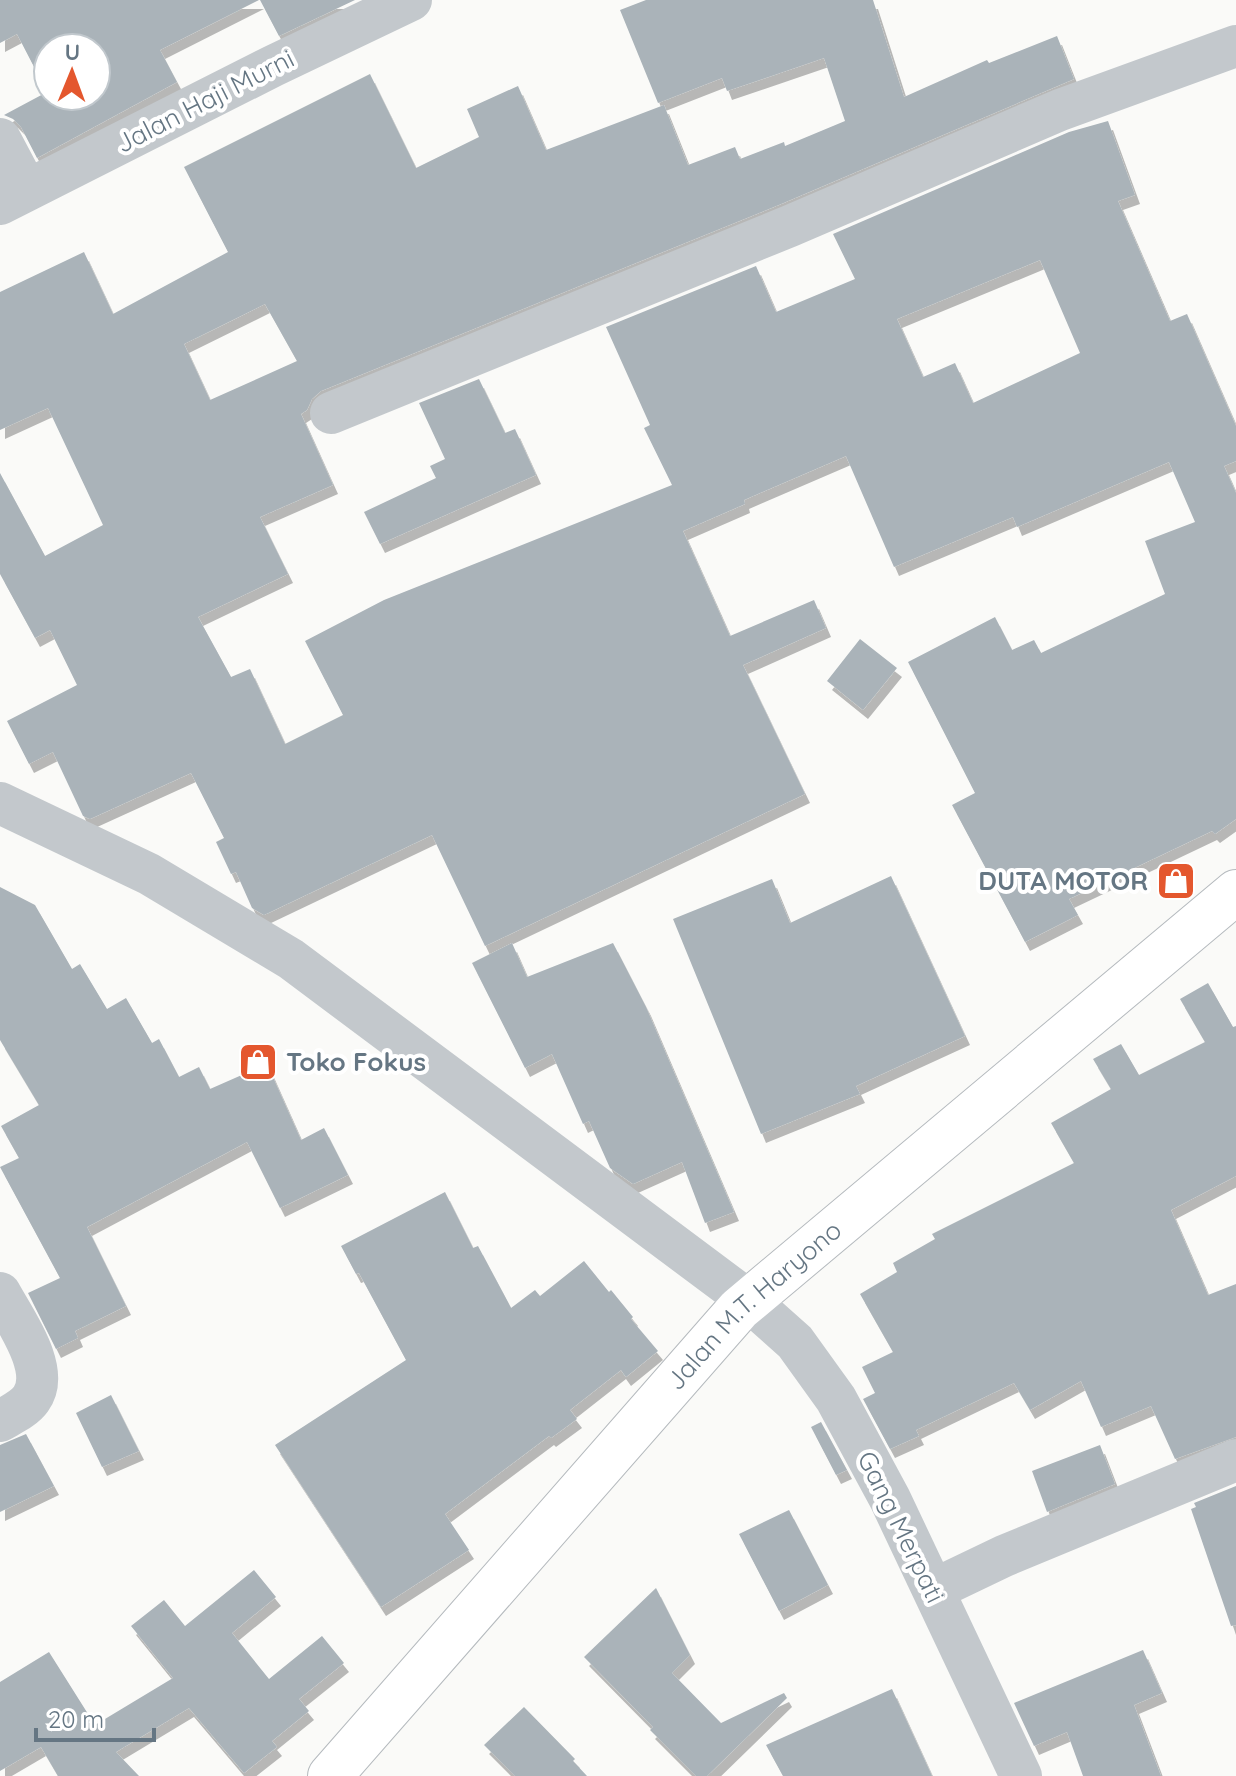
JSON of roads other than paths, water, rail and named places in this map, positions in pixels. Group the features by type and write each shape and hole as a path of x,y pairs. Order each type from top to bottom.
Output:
{"main road":[{"name":"Jalan M.T. Haryono","path":"330,1776 739,1309 1236,892"}],"street":[{"name":"Jalan Haji Murni","path":"13,197 411,0"},
{"path":"331,413 776,232 1060,110 1236,46"},
{"path":"0,139 13,197"},
{"name":"Gang Merpati","path":"0,803 149,874 291,959 749,1301 795,1342 819,1373 890,1499 1021,1776"},
{"path":"0,1293 35,1357 38,1371 31,1400 0,1421"},
{"path":"933,1590 1004,1556 1236,1460"}],"place":[{"name":"DUTA MOTOR","path":"1176,881"},
{"name":"Toko Fokus","path":"258,1062"}]}
